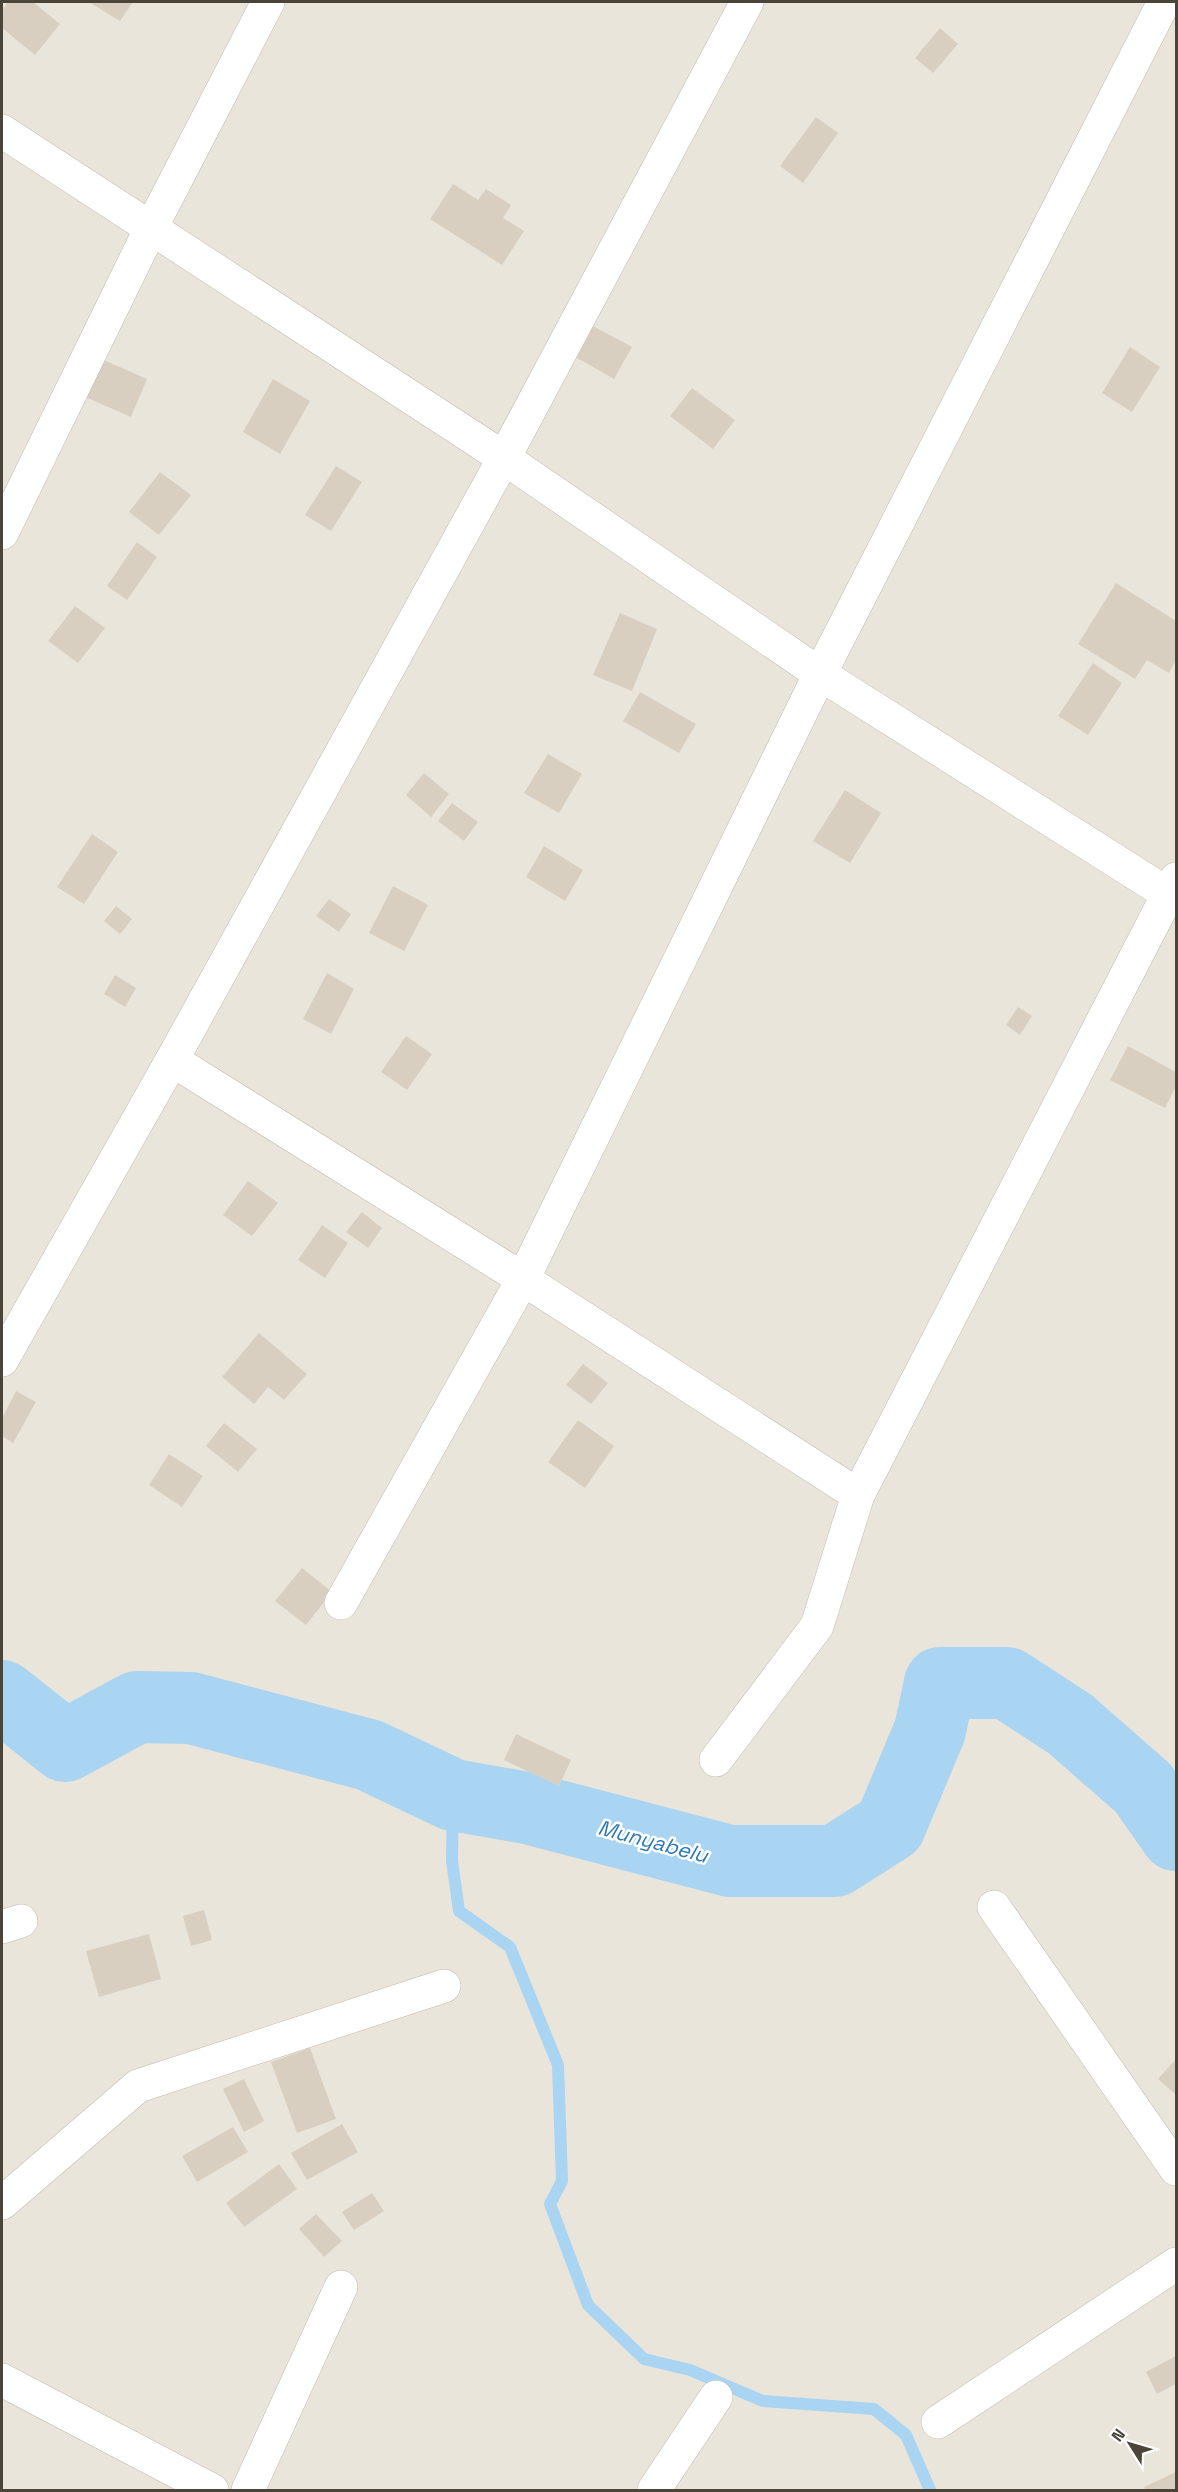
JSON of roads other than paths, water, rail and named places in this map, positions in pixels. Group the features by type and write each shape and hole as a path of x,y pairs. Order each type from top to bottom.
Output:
{"street":[{"path":"2,533 151,228 268,2"},
{"path":"2,1360 172,1060 504,458 747,2"},
{"path":"340,1603 523,1280 820,674 1164,2"},
{"path":"2,131 504,458 820,674 1174,890 858,1495 817,1626 716,1760"},
{"path":"172,1060 523,1280 858,1495"},
{"path":"993,1907 1176,2169"},
{"path":"2,2204 138,2086 444,1986"},
{"path":"938,2422 1176,2264"},
{"path":"248,2490 341,2287"},
{"path":"2,2380 212,2490"},
{"path":"654,2490 716,2397"}],"waterway":[{"name":"Munyabelu","path":"2,1696 65,1746 137,1707 191,1708 369,1755 453,1795 527,1808 730,1861 835,1861 890,1826 930,1730 940,1683 1007,1683 1070,1724 1143,1788 1176,1835"},
{"path":"453,1795 452,1861 459,1911 510,1947 558,2065 562,2181 550,2204 588,2305 644,2359 690,2370 763,2401 874,2409 906,2435 930,2490"}]}
